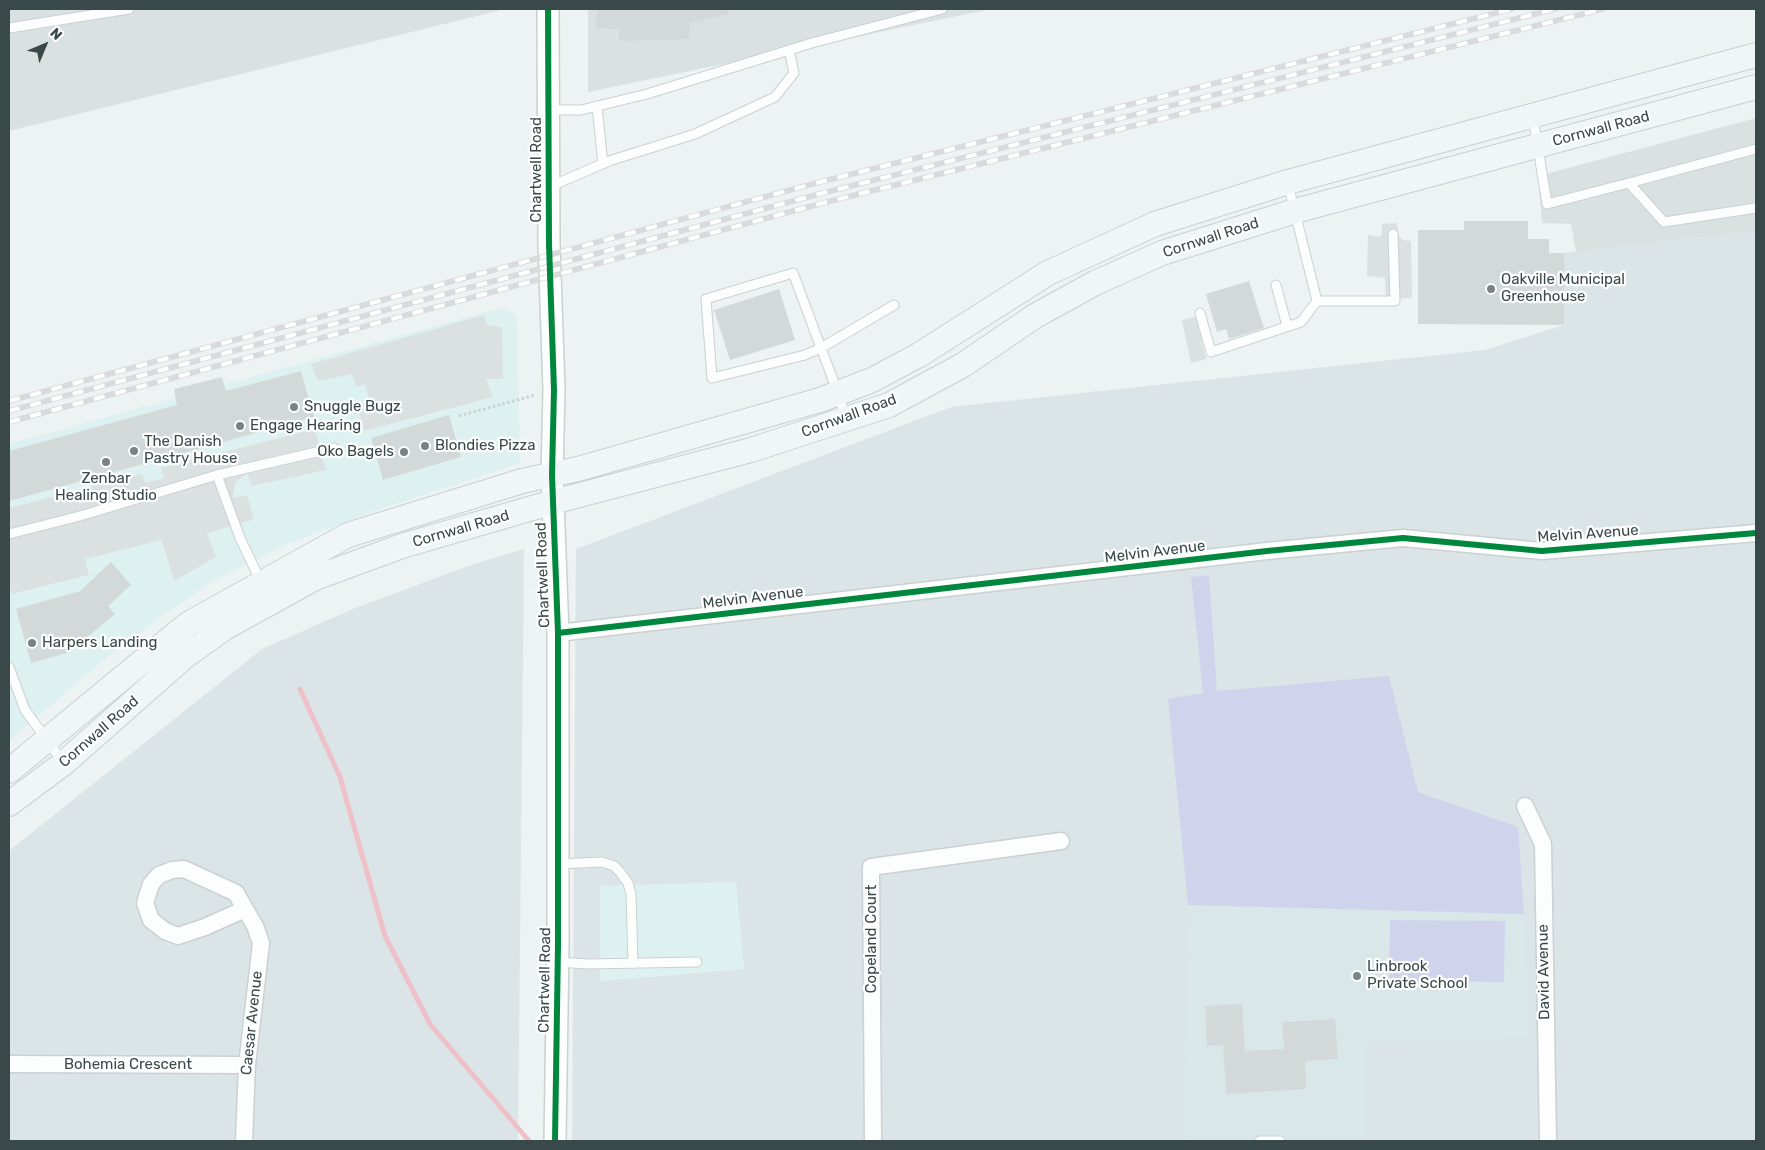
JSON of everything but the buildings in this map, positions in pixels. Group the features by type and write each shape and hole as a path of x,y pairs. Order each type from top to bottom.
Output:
{"main road":[{"name":"Cornwall Road","path":"9,771 188,624 348,535 522,480 552,475 716,431 838,394 872,380 919,355 1048,273 1094,250 1155,224 1288,182 1756,55"},
{"name":"Cornwall Road","path":"9,804 64,763 184,657 226,627 315,578 402,546 553,502 751,450 888,405 963,365 1035,316 1095,284 1162,253 1295,211 1756,87"}],"street":[{"name":"Chartwell Road","path":"548,9 549,187 554,390 552,475 558,633 558,962 555,1141"},
{"name":"Melvin Avenue","path":"558,633 1267,551 1403,538 1542,551 1756,533"},
{"name":"David Avenue","path":"1525,806 1542,844 1548,1141"},
{"name":"Copeland Court","path":"873,1141 871,867 1061,841"},
{"name":"Caesar Avenue","path":"244,1141 247,1065 261,943 245,909 236,893 184,869 172,870 159,875 151,884 145,903 151,920 165,931 178,936 205,927 245,909"},
{"name":"Bohemia Crescent","path":"9,1064 247,1065"}],"lane":[{"path":"9,28 129,9"},
{"path":"549,110 581,110 647,94 789,50 942,9"},
{"path":"549,187 603,164 695,134 775,97 794,73 789,50"},
{"path":"597,106 603,164"},
{"path":"1533,116 1548,204 1756,149"},
{"path":"1288,182 1317,301"},
{"path":"1629,183 1664,222 1756,208"},
{"path":"1317,301 1395,301 1393,234"},
{"path":"846,420 838,394 821,348 793,273 706,299 712,378 805,355 821,348 894,305"},
{"path":"1276,285 1287,326"},
{"path":"1200,314 1211,352 1300,322 1317,301"},
{"path":"9,534 80,516 217,475 334,448"},
{"path":"217,475 240,538 261,582"},
{"path":"9,668 25,710 64,763"},
{"path":"558,864 602,862 614,866 620,872 628,883 631,894 633,964"},
{"path":"558,962 633,964 697,962"},
{"path":"1260,1141 1280,1141"}],"path":[{"path":"459,416 554,390"}],"shaded area":[{"path":"9,9 505,9 9,131"},
{"path":"588,9 991,9 588,92"},
{"path":"1756,118 1756,231 1576,252 1571,224 1542,223 1538,176"},
{"path":"1397,223 1398,235 1403,240 1411,241 1412,298 1386,299 1385,278 1367,276 1368,235 1380,237 1382,234 1382,224"},
{"path":"1756,231 1756,1141 572,1141 576,549 951,407 1485,350 1564,325 1564,253"},
{"path":"504,307 517,316 520,463 375,511 290,543 213,581 123,644 9,741 9,444"},
{"path":"484,315 487,325 502,327 503,379 486,379 493,397 364,431 357,404 370,402 365,384 356,387 352,374 318,381 311,364"},
{"path":"1196,317 1206,359 1191,363 1182,320"},
{"path":"315,429 326,470 252,486 247,473 235,483 233,498 247,495 254,519 207,533 216,557 174,581 162,540 85,559 89,575 12,594 9,585 9,508 142,474 145,483 164,478 161,468"},
{"path":"524,549 518,1141 9,1141 9,851 262,649 353,609 471,565"},
{"path":"1209,575 1217,691 1389,676 1418,792 1518,827 1524,914 1188,905 1168,699 1203,693 1191,577"},
{"path":"736,882 744,969 600,981 600,886"},
{"name":"Linbrook Private School","path":"1188,905 1524,914 1529,1037 1365,1044 1365,1141 1184,1141"},
{"path":"1390,920 1505,921 1504,982 1389,981"}],"waterway":[{"path":"300,689 340,777 385,936 430,1024 529,1141"}],"railway":[{"path":"9,401 816,183 1512,9"},
{"path":"9,411 819,194 1555,9"},
{"path":"9,422 823,203 1603,9"}],"cycle path":[{"path":"548,9 549,244 554,390 552,475 558,633 558,945 555,1141"},
{"path":"558,633 1267,551 1403,538 1542,551 1756,533"}],"place":[{"name":"Oakville Municipal Greenhouse","path":"1491,289"},
{"name":"Snuggle Bugz","path":"294,407"},
{"name":"Engage Hearing","path":"240,426"},
{"name":"Blondies Pizza","path":"425,446"},
{"name":"The Danish Pastry House","path":"134,451"},
{"name":"Oko Bagels","path":"404,452"},
{"name":"Zenbar Healing Studio","path":"106,462"},
{"name":"Harpers Landing","path":"32,643"},
{"name":"Linbrook Private School","path":"1357,976"}]}
